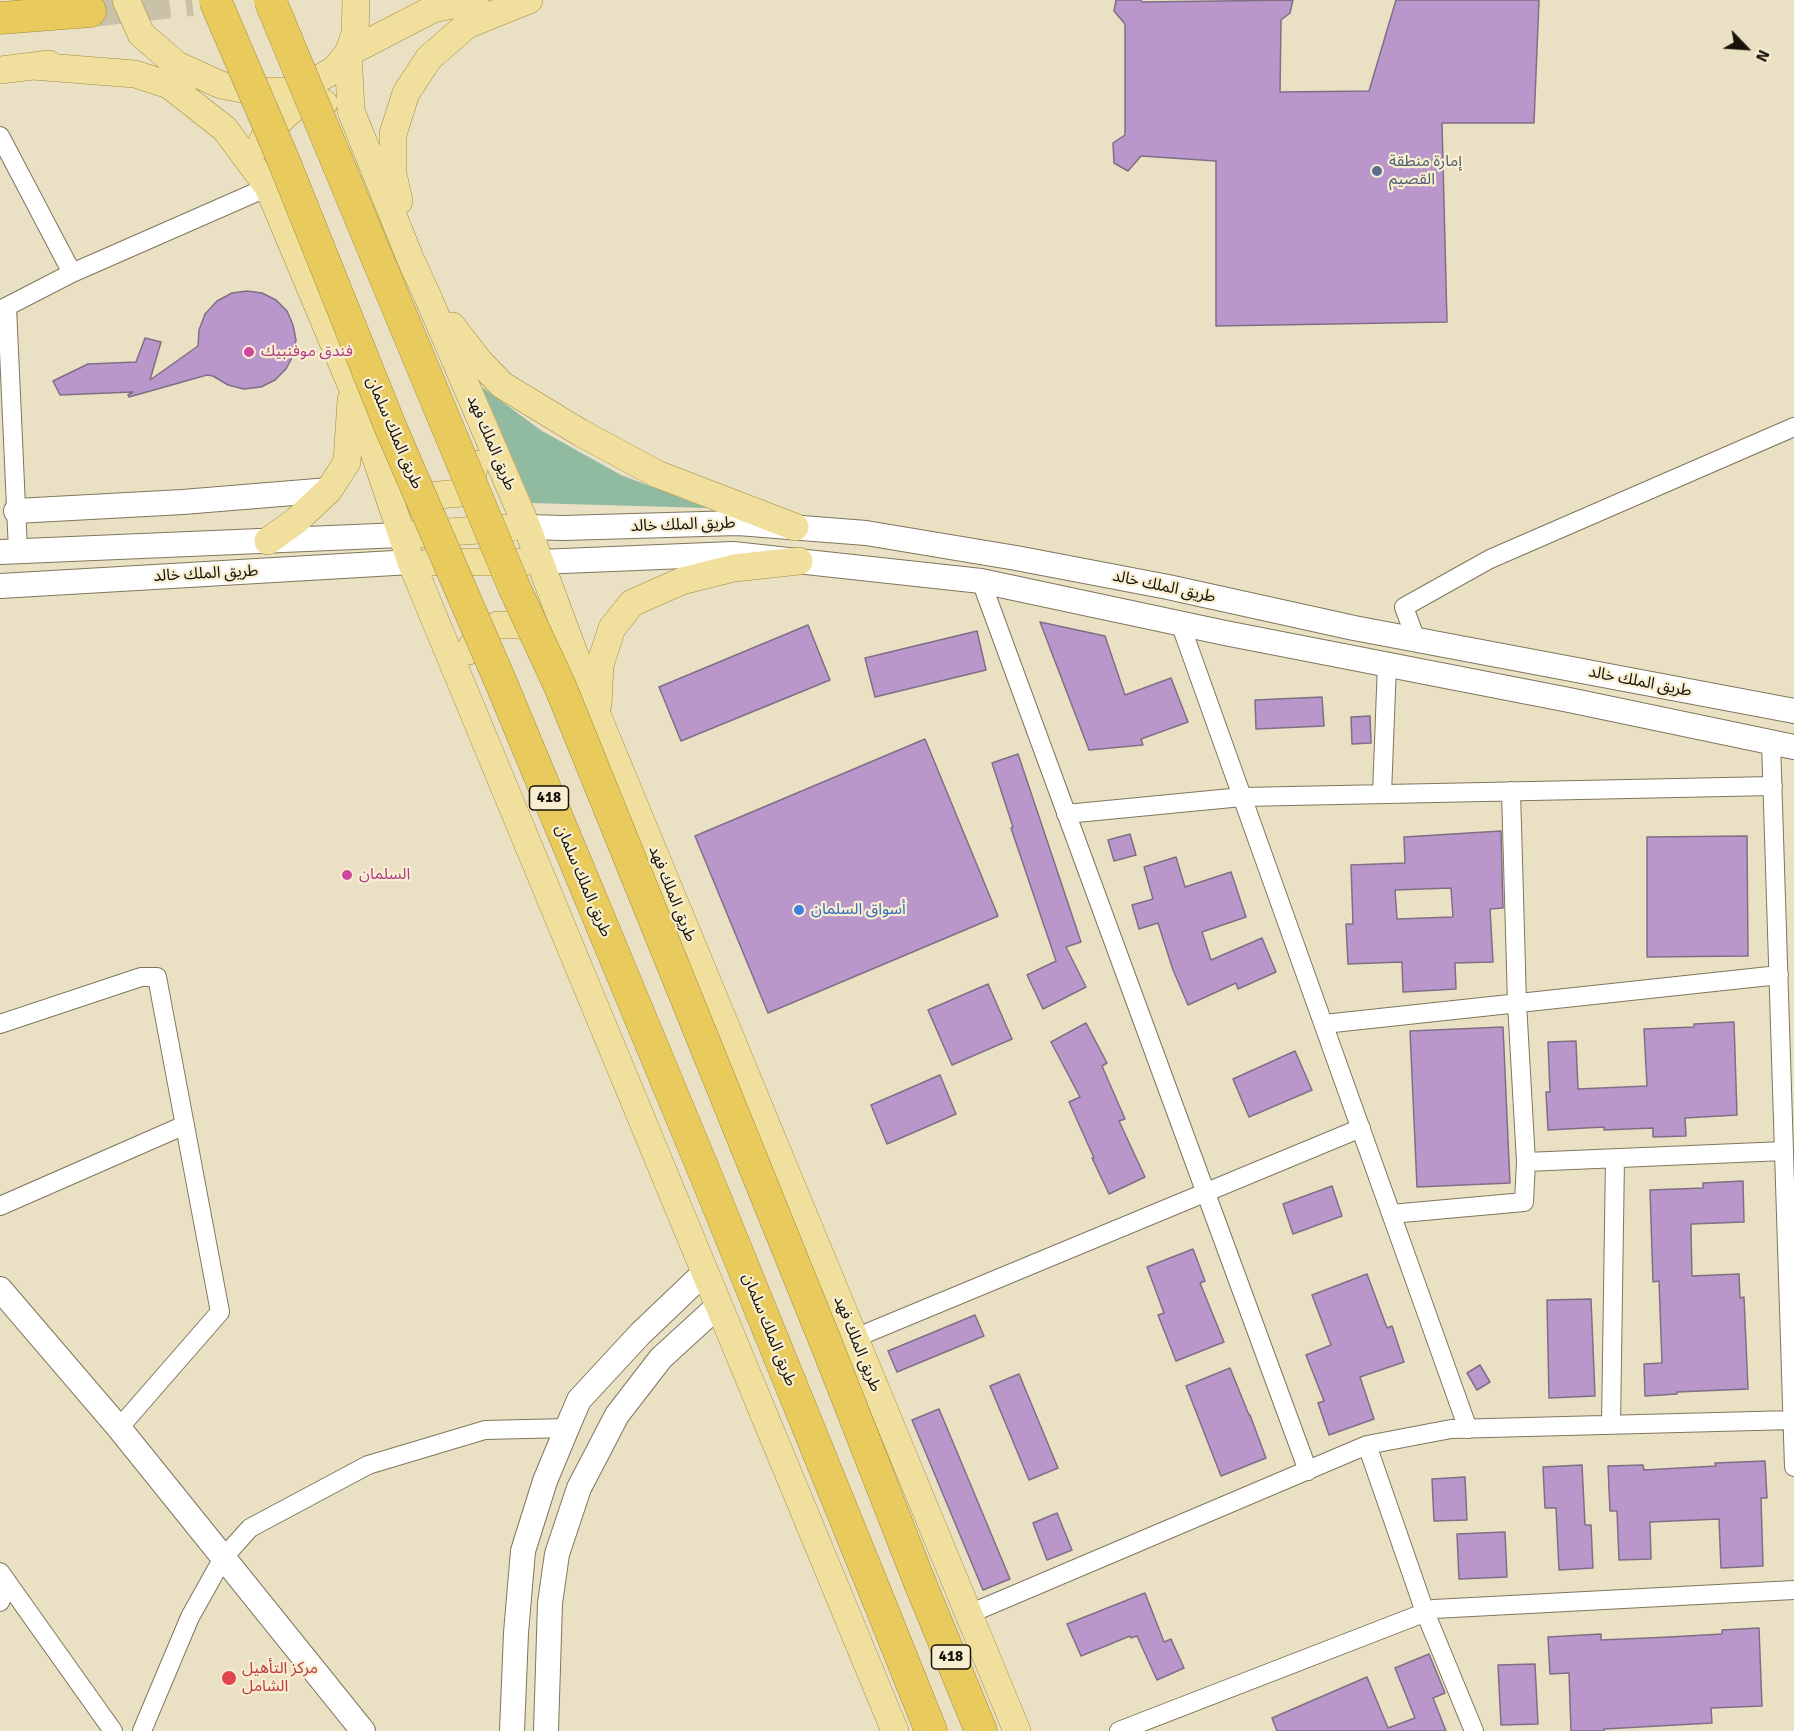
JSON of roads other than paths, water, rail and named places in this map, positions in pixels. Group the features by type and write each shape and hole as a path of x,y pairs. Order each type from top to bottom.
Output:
{"highway":[{"name":"طريق الملك سلمان","path":"215,0 390,426 502,685 709,1183 931,1731"},
{"name":"418","path":"270,0 514,587 560,686 981,1731"},
{"path":"0,18 90,11"}],"main road":[{"path":"126,0 141,34 177,65 268,187 352,387 390,469 418,497 460,493 473,473 479,446 427,295"},
{"path":"0,70 106,57 177,65 221,84 253,91 299,91 335,69 348,53 355,34 357,0"},
{"path":"348,53 433,9 475,0"},
{"path":"410,258 393,174 393,134 406,93 429,58 467,25 529,0"},
{"name":"طريق الملك فهد","path":"348,53 351,111 410,258 527,526 597,714 1017,1731"},
{"path":"33,66 135,74 169,85 225,129"},
{"path":"252,166 266,133 297,105 322,103 351,111"},
{"path":"427,295 480,362 502,385 581,433 657,474 795,527"},
{"path":"268,541 297,520 329,490 347,462 352,387"},
{"path":"352,387 411,562 895,1731"},
{"path":"16,511 183,502 329,490"},
{"name":"طريق الملك خالد","path":"527,526 563,528 738,523 866,533 1016,558 1416,640 1794,711"},
{"path":"401,535 527,526"},
{"name":"طريق الملك خالد","path":"9,551 401,535"},
{"name":"طريق الملك خالد","path":"539,562 733,554 981,581 1783,745"},
{"path":"597,714 600,665 612,628 632,603 682,580 734,568 799,561"},
{"path":"411,562 539,562"},
{"name":"طريق الملك خالد","path":"0,586 411,562"},
{"path":"490,752 463,660 479,634 498,626 521,625 554,641 597,714"},
{"path":"512,1731 516,1633 523,1551 545,1481 567,1428 579,1400 640,1334 705,1272"},
{"path":"0,1289 119,1428 363,1731"},
{"path":"546,1731 550,1603 557,1554 579,1488 618,1415 642,1382 661,1358 718,1305"},
{"path":"942,1637 994,1731"},
{"path":"914,1691 916,1731"}],"street":[{"path":"0,136 72,273"},
{"path":"9,551 16,511 3,309 72,273 268,187"},
{"path":"1416,640 1404,608 1461,575 1490,559 1794,427"},
{"path":"981,581 1308,1471"},
{"path":"1180,623 1468,1429"},
{"path":"1382,794 1387,664"},
{"path":"1783,745 1773,786 1794,1467"},
{"path":"1066,814 1242,797 1773,786"},
{"path":"1391,1214 1524,1202 1526,1162 1517,1003 1511,791"},
{"path":"1324,1024 1779,975"},
{"path":"0,1022 141,977 157,977 220,1312 119,1428"},
{"path":"0,1206 185,1125"},
{"path":"855,1338 1361,1128"},
{"path":"1526,1162 1784,1151"},
{"path":"1611,1425 1615,1158"},
{"path":"969,1614 1367,1445 1451,1429 1792,1420"},
{"path":"142,1731 190,1617 223,1558 250,1528 368,1465 485,1430 567,1428"},
{"path":"1367,1445 1425,1612 1474,1731"},
{"path":"0,1602 4,1578"},
{"path":"4,1578 113,1731"},
{"path":"1119,1731 1434,1609 1794,1590"}],"tunnel":[{"path":"90,11 192,0"}],"place":[{"name":"إمارة منطقة القصيم","path":"1377,171"},
{"name":"فندق موفنبيك","path":"249,352"},
{"name":"السلمان","path":"347,875"},
{"name":"أسواق السلمان","path":"799,910"},
{"name":"مركز التأهيل الشامل","path":"229,1678"}]}
